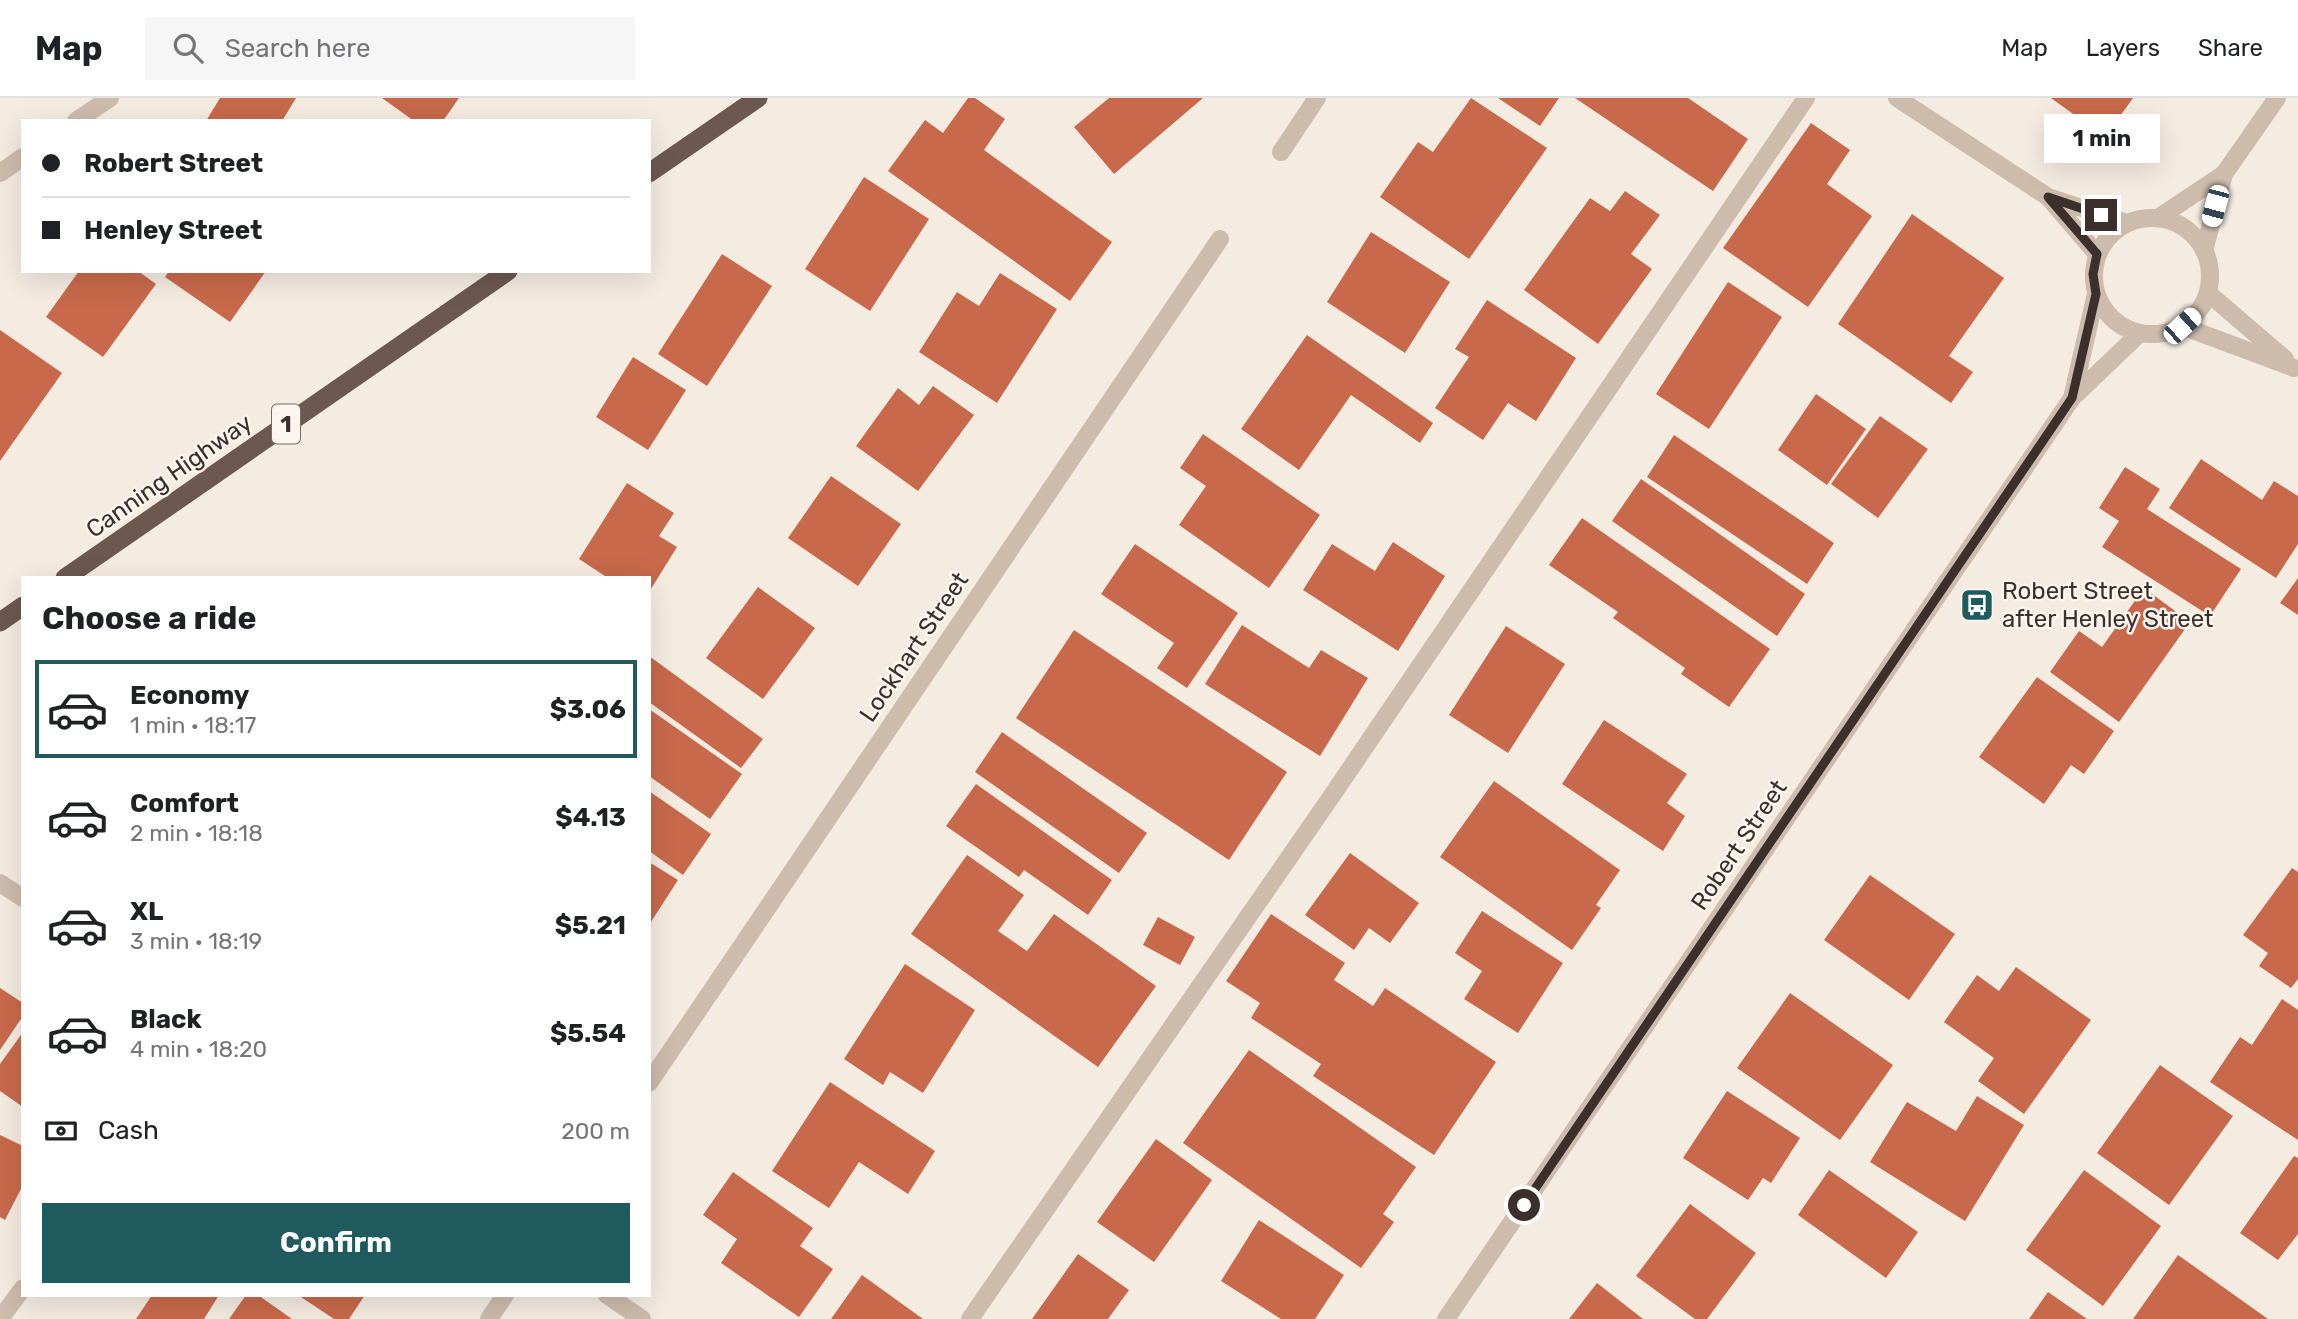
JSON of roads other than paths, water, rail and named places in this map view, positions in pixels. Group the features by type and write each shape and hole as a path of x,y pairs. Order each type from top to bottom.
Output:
{"highway":[{"path":"651,172 758,98"},
{"name":"Canning Highway","path":"68,576 505,273"},
{"path":"0,622 21,607"}],"street":[{"path":"79,119 110,98"},
{"path":"1281,152 1317,98"},
{"path":"970,1319 1333,794 1806,98"},
{"path":"1897,98 2048,197 2127,223"},
{"path":"2204,250 2224,174 2277,98"},
{"path":"0,173 21,159"},
{"path":"2158,218 2175,223 2192,233 2204,250 2210,271 2208,293 2198,312 2182,326 2162,334 2140,333 2121,325 2105,312 2096,294 2093,274 2097,254 2108,237 2127,223 2158,218 2224,174"},
{"path":"2048,197 2097,254"},
{"name":"Lockhart Street","path":"651,1080 1220,239"},
{"path":"2208,293 2296,369"},
{"name":"Robert Street","path":"2072,398 2096,294"},
{"path":"2182,326 2296,369"},
{"name":"Robert Street","path":"1446,1319 2072,398 2140,333"},
{"path":"0,883 21,897"},
{"path":"0,1319 21,1290"},
{"path":"489,1319 504,1297"},
{"path":"610,1297 642,1319"}],"place":[{"name":"Robert Street after Henley Street","path":"1977,605"}]}
